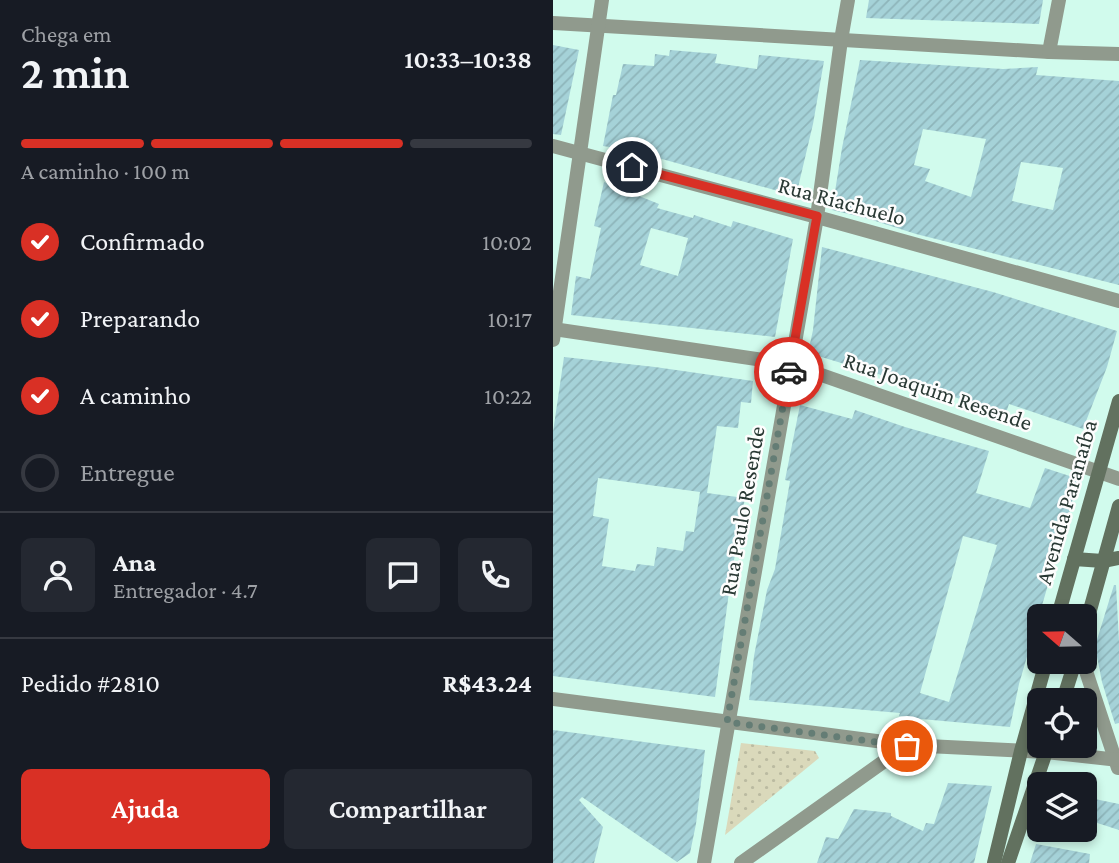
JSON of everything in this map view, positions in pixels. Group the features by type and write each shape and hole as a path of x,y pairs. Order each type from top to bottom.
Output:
{"main road":[{"name":"Avenida Paranaíba","path":"1061,604 1119,401"},
{"path":"1091,604 1119,506"},
{"path":"1074,559 1103,561 1119,558"},
{"path":"993,863 1043,674"},
{"path":"1008,863 1044,758"}],"street":[{"path":"554,333 602,0"},
{"name":"Rua Paulo Resende","path":"704,863 817,216 848,0"},
{"path":"1049,52 1059,0"},
{"path":"553,23 1119,54"},
{"name":"Rua Riachuelo","path":"553,146 817,216 1119,301"},
{"name":"Rua Joaquim Resende","path":"554,333 790,364 1119,479"},
{"path":"1087,674 1118,763"},
{"path":"553,699 907,746 1027,751"},
{"path":"741,863 907,746"},
{"path":"1093,758 1118,763"}],"green space":[{"path":"741,743 815,751 819,758 725,835"}],"building":[{"path":"869,0 1043,0 1039,24 866,18"},
{"path":"553,45 579,50 561,135 553,134"},
{"path":"670,50 717,54 715,63 757,69 759,55 824,61 796,196 633,151 603,146 613,95 616,95 623,64 654,66 655,54 669,56"},
{"path":"860,60 1003,69 1038,67 1036,75 1119,81 1119,285 832,210","holes":["923,129 986,139 971,197 925,181 930,169 914,165","1021,162 1063,168 1053,210 1012,201"]},
{"path":"604,182 659,204 657,208 693,218 694,215 731,227 733,221 793,239 775,337 571,315 576,276 590,279 601,228 594,226","holes":["651,228 688,238 678,276 640,265"]},
{"path":"822,247 993,292 1117,331 1107,367 1083,429 1009,404 1006,413 808,353"},
{"path":"564,357 753,381 751,403 741,402 738,428 717,426 707,493 745,498 715,697 553,676 553,432","holes":["598,478 700,492 694,532 686,531 683,551 657,547 654,566 637,564 635,571 602,566 609,519 593,516"]},
{"path":"800,405 852,419 855,410 989,451 976,493 1030,508 1045,468 1079,479 1042,604 1027,604 1027,657 1010,727 921,719 899,716 900,713 749,700 754,656 767,590 775,569 790,481 785,480","holes":["963,536 997,545 949,702 920,693"]},
{"path":"1116,585 1119,723 1115,724 1102,682 1097,640"},
{"path":"553,730 705,750 690,853 677,862 582,797 579,800 603,827 594,863 553,863"},
{"path":"948,783 992,786 974,863 817,863 826,837 838,839 854,809 891,813 891,816 923,831 926,823 934,824"},
{"path":"1097,799 1119,804 1119,830 1097,823"},
{"path":"1036,844 1090,854 1089,863 1030,863"}],"way so far":[{"path":"789,372 727,722 907,746"}],"route":[{"path":"632,167 817,216 789,372"}]}
